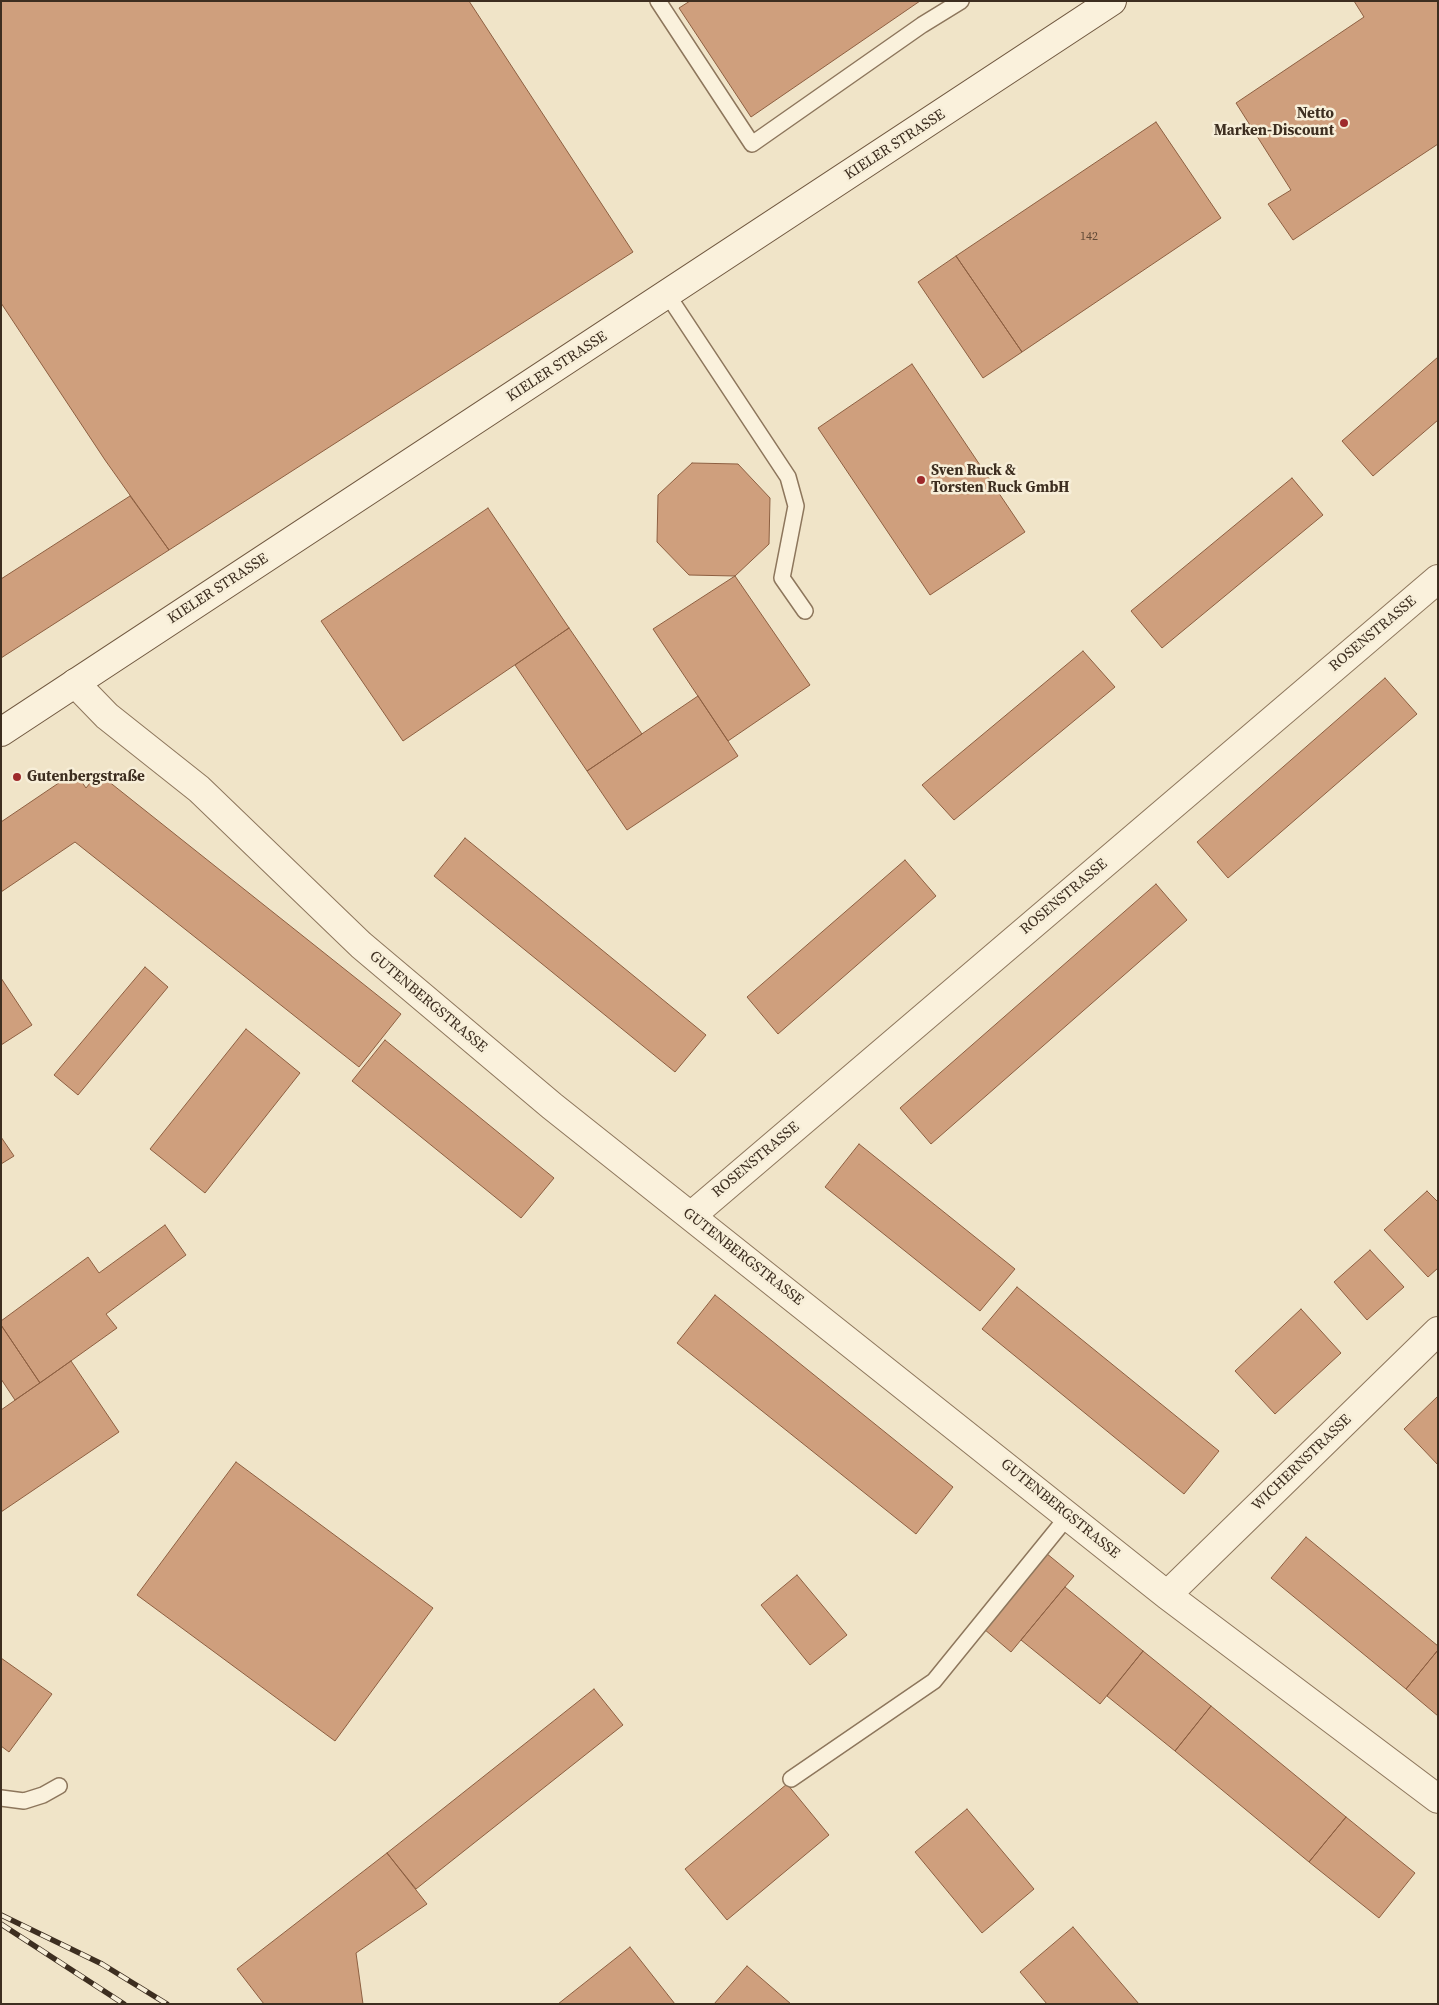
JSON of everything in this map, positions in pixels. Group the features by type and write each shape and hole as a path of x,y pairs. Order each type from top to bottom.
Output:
{"street":[{"name":"KIELER STRASSE","path":"1,732 1112,1"},
{"name":"ROSENSTRASSE","path":"691,1216 1438,579"},
{"name":"GUTENBERGSTRASSE","path":"75,684 107,716 199,788 360,945 552,1106 1167,1595 1438,1799"},
{"name":"WICHERNSTRASSE","path":"1167,1595 1438,1331"}],"lane":[{"path":"658,1 752,144 922,25 961,1"},
{"path":"667,294 788,477 796,506 782,578 805,611"},
{"path":"792,1779 934,1681 1068,1516"},
{"path":"1,1798 24,1800 59,1786"}],"building":[{"path":"1,1 469,1 633,252 169,550 105,460 1,303"},
{"path":"690,1 920,1 751,117 679,8"},
{"name":"Netto Marken-Discount","path":"1354,1 1438,1 1438,144 1293,240 1268,204 1291,190 1236,103 1364,17"},
{"path":"1156,122 1221,218 1022,352 956,256"},
{"path":"956,256 1022,352 983,378 918,282"},
{"path":"1438,357 1438,420 1373,476 1342,441"},
{"name":"Sven Ruck & Torsten Ruck GmbH","path":"912,364 1025,532 930,595 818,428"},
{"path":"692,463 738,464 770,498 769,544 735,576 689,575 657,542 658,495"},
{"path":"1292,478 1323,515 1162,648 1131,611"},
{"path":"130,496 169,550 1,658 1,579"},
{"path":"488,508 569,628 403,741 321,621"},
{"path":"735,576 810,685 728,741 653,629"},
{"path":"569,628 642,734 587,771 515,665"},
{"path":"1083,651 1115,687 954,820 922,785"},
{"path":"1385,678 1417,714 1228,878 1197,842"},
{"path":"698,696 738,756 627,830 587,771"},
{"path":"75,772 86,788 98,773 401,1014 359,1067 75,842 1,892 1,822"},
{"path":"465,838 706,1035 675,1072 434,876"},
{"path":"905,860 936,896 778,1034 747,997"},
{"path":"1156,884 1187,920 931,1144 900,1108"},
{"path":"145,967 168,987 78,1095 54,1075"},
{"path":"1,978 32,1025 1,1045"},
{"path":"246,1029 300,1073 205,1193 150,1149"},
{"path":"385,1040 554,1178 521,1218 352,1081"},
{"path":"1,1137 14,1156 1,1164"},
{"path":"859,1144 1015,1269 980,1311 825,1187"},
{"path":"1427,1191 1438,1202 1438,1268 1428,1277 1384,1230"},
{"path":"165,1225 186,1255 106,1314 117,1328 40,1383 1,1325 1,1321 88,1257 99,1273"},
{"path":"1370,1250 1404,1287 1367,1320 1334,1282"},
{"path":"1017,1287 1219,1451 1184,1494 982,1329"},
{"path":"715,1295 953,1487 916,1534 677,1343"},
{"path":"1301,1309 1341,1353 1275,1414 1235,1371"},
{"path":"1,1325 40,1383 15,1400 1,1379"},
{"path":"71,1361 119,1432 1,1512 1,1410"},
{"path":"1438,1396 1438,1465 1404,1429"},
{"path":"236,1462 433,1608 335,1741 137,1595"},
{"path":"1306,1537 1438,1646 1438,1650 1406,1689 1271,1578"},
{"path":"1046,1553 1074,1576 1011,1652 984,1629"},
{"path":"797,1575 847,1635 810,1665 761,1605"},
{"path":"1065,1587 1143,1651 1100,1704 1021,1640"},
{"path":"1438,1650 1438,1716 1406,1689"},
{"path":"1143,1651 1211,1706 1175,1751 1107,1696"},
{"path":"1,1658 52,1694 9,1752 1,1746"},
{"path":"594,1689 623,1725 416,1889 387,1853"},
{"path":"1211,1706 1346,1817 1309,1862 1175,1751"},
{"path":"787,1784 829,1835 727,1920 685,1869"},
{"path":"967,1809 1034,1889 982,1933 915,1852"},
{"path":"1346,1817 1415,1873 1379,1918 1309,1862"},
{"path":"387,1853 427,1904 356,1953 363,2004 264,2004 237,1969"},
{"path":"1073,1927 1139,2004 1047,2004 1020,1972"},
{"path":"630,1947 675,2004 558,2004"},
{"path":"747,1966 791,2004 714,2004"}],"railway":[{"path":"1,1915 102,1964 167,2004"},
{"path":"1,1924 124,2004"}],"place":[{"name":"Netto Marken-Discount","path":"1344,123"},
{"name":"Sven Ruck & Torsten Ruck GmbH","path":"921,480"},
{"name":"Gutenbergstraße","path":"17,777"}]}
